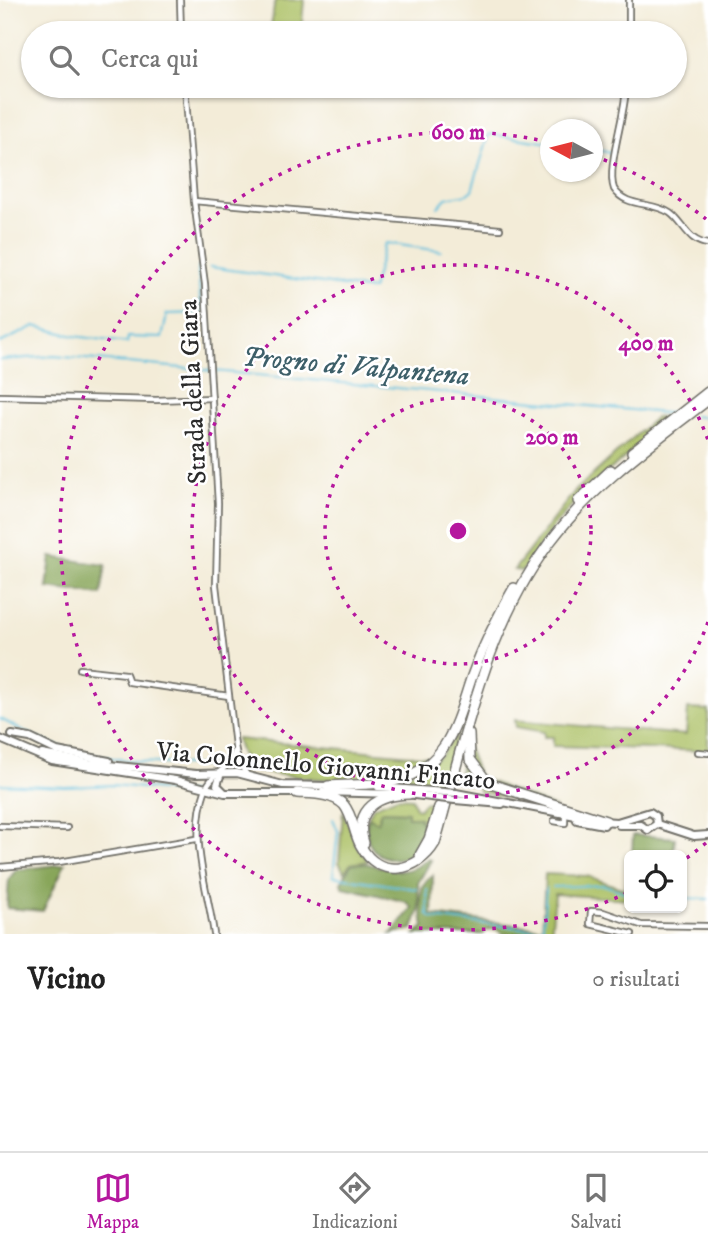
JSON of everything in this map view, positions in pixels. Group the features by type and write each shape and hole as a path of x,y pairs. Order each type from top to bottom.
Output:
{"highway":[{"path":"328,786 382,784 400,779 436,758 451,738 484,648 530,560 591,486 707,396"},
{"path":"297,793 331,797 344,806 365,853 381,865 401,869 421,861 435,843 487,659 514,599 551,540 616,472 667,427"},
{"path":"409,794 383,796 373,802 363,817 361,831 365,846 384,862 401,864 413,860 424,850 484,648"},
{"path":"487,659 468,737 474,768 488,783 498,788 606,821"}],"main road":[{"path":"12,735 30,738 64,753 148,768"},
{"name":"Via Colonnello Giovanni Fincato","path":"0,737 37,756 74,765 175,780 238,795 432,794"},
{"name":"Via Colonnello Giovanni Fincato","path":"0,737 47,755 196,774 247,776 283,785 455,796 606,825 641,825 648,830 657,824"},
{"path":"0,746 37,756"},
{"path":"221,773 217,785 225,793"},
{"path":"238,795 248,788 247,776"},
{"name":"Via Colonnello Giovanni Fincato","path":"455,796 617,822 653,813 657,824"},
{"path":"641,825 642,815"},
{"name":"Via Colonnello Giovanni Fincato","path":"657,824 694,836 708,835"}],"street":[{"path":"180,0 181,21"},
{"path":"629,0 629,21"},
{"name":"Strada della Giara","path":"186,98 194,201 205,284 208,379 212,398 218,503 216,584 235,746 247,776"},
{"path":"626,98 625,116 613,173 614,189 626,200 671,214 694,240 708,243"},
{"path":"194,201 500,229"},
{"path":"0,396 156,400 212,398"},
{"path":"80,669 126,674 128,682 229,696"},
{"path":"214,934 196,839 206,789 212,778 231,762 235,746"},
{"path":"698,752 708,753"},
{"path":"554,821 565,823 565,817"},
{"path":"0,826 67,828"},
{"path":"0,867 60,862 196,839"},
{"path":"632,934 590,924 591,911 640,925 708,926"},
{"path":"611,928 615,916"}],"green space":[{"path":"275,0 304,0 302,21 272,21"},
{"path":"656,417 673,418 585,490 552,528 522,571 514,570 575,491"},
{"path":"51,557 106,565 101,595 47,588"},
{"path":"688,709 708,710 708,751 553,746 553,737 544,737 544,732 516,727 515,720 686,735"},
{"path":"458,731 441,787 392,784 441,755"},
{"path":"236,739 432,757 390,775 369,779 325,779 256,772 241,754"},
{"path":"467,745 479,777 555,808 479,792 478,786 457,782"},
{"path":"397,797 412,798 415,808 419,809 425,802 437,803 420,849 413,817 408,817 408,812 381,811 381,818 366,834 365,824 373,807"},
{"path":"343,811 356,845 368,861 351,864 344,872 339,862"},
{"path":"381,811 408,812 408,817 419,817 424,834 420,847 411,855 398,859 384,857 373,849 367,836 369,817 377,822"},
{"path":"633,835 675,838 674,850 632,850"},
{"path":"428,859 431,860 418,883 419,911 413,929 391,934 412,908 407,902 343,887 341,883 351,864 362,863 398,871 417,866"},
{"path":"65,864 43,911 7,908 9,879 16,870"},
{"path":"545,874 587,876 624,889 624,899 555,894 551,934 542,934"},
{"path":"433,875 432,915 541,928 542,934 504,934 496,929 486,930 483,934 415,934 424,927 421,892"}],"waterway":[{"path":"438,207 446,198 467,194 472,190 489,134 540,142"},
{"path":"603,151 612,153"},
{"path":"210,267 372,290 385,243 441,251"},
{"path":"0,343 35,326 74,336 127,343 128,337 162,338 167,314 201,313 198,267"},
{"name":"Progno di Valpantena","path":"0,360 54,356 675,414"},
{"name":"Progno di Valpantena","path":"694,416 708,418"},
{"path":"0,719 47,742 71,750 155,763 215,766"},
{"path":"0,784 65,787 113,785 201,794"},
{"path":"333,819 338,831 333,876 416,889"},
{"path":"553,887 604,885 624,892"},
{"path":"427,889 428,915 432,918 538,930 543,926 546,888"},
{"path":"687,898 708,899"}]}
